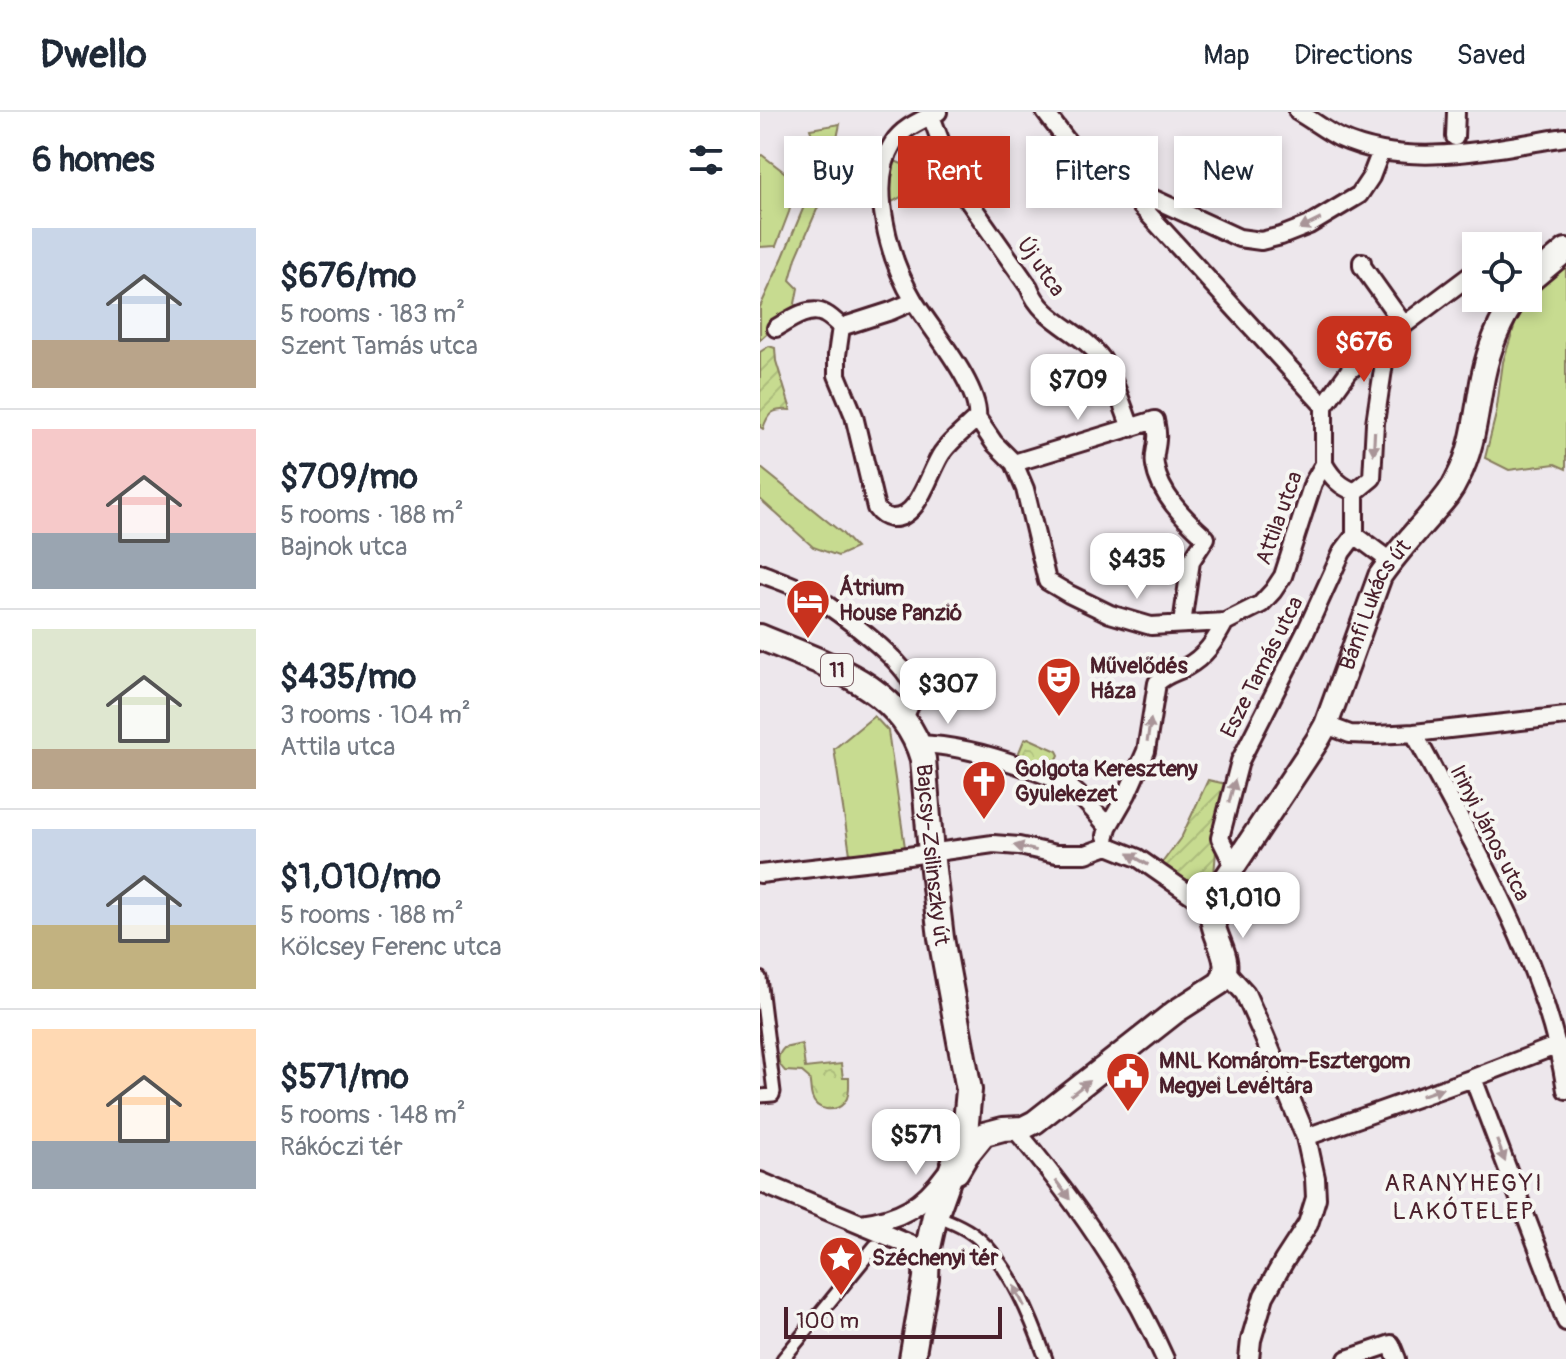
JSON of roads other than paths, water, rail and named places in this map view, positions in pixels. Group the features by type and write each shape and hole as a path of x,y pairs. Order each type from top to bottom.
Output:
{"main road":[{"path":"1542,270 1566,250"},
{"name":"Bánfi Lukács út","path":"1213,905 1233,864 1326,725 1380,576 1447,497 1458,478 1471,443 1483,375 1493,340 1507,312"},
{"name":"Bajcsy-Zsilinszky út","path":"760,637 838,670 880,694 904,718 919,744 941,938 968,1076 968,1113"},
{"path":"941,1214 967,1155 984,1134 1023,1128 1044,1116 1175,1012 1220,983 1226,972 1224,954 1214,927 1213,905"},
{"path":"968,1113 1009,1129"},
{"name":"11","path":"912,1359 926,1278 927,1252 965,1133 968,1113"}],"street":[{"path":"1045,112 1063,136"},
{"path":"1298,112 1340,137 1381,151 1414,155 1454,154 1566,137"},
{"path":"1455,137 1456,112"},
{"path":"841,327 837,375 854,416 876,508 885,517 901,517 915,506 931,470 944,450 977,418 978,409 951,355 914,301 886,235 881,193 886,158 894,140 906,128 934,114"},
{"name":"Új utca","path":"934,114 949,164 965,196 1029,287 1034,300 1045,313 1083,340 1103,360 1131,428"},
{"path":"1158,201 1239,238 1261,241 1309,225 1359,195 1371,177 1381,151"},
{"path":"1143,208 1324,406 1349,371 1462,282"},
{"path":"1362,262 1404,325"},
{"path":"841,327 914,301"},
{"path":"776,328 814,311 822,312 841,327"},
{"path":"1355,492 1372,478 1384,343"},
{"name":"Attila utca","path":"1014,463 1025,489 1047,581 1110,614 1151,626 1225,622 1261,604 1283,576 1313,483 1324,464 1324,406"},
{"path":"977,418 994,443 1014,463 1155,420 1158,435 1154,463 1157,474 1178,510 1206,538 1191,561 1182,624"},
{"path":"1324,464 1341,486 1355,492"},
{"path":"1355,492 1355,535 1390,561"},
{"name":"Esze Tamás utca","path":"1233,864 1220,838 1240,761 1342,552 1355,535"},
{"path":"760,573 811,594 895,660 914,690 904,718"},
{"path":"1108,846 1108,827 1146,751 1157,683 1164,676 1201,658 1225,622"},
{"path":"1326,725 1350,734 1376,735 1566,716"},
{"name":"Irinyi János utca","path":"1414,733 1503,904 1525,954 1551,1021 1566,1090"},
{"path":"919,744 972,752 1054,778 1068,786 1108,827"},
{"path":"760,874 993,844 1056,854 1086,854 1108,846 1138,858 1197,899 1213,905"},
{"path":"1226,972 1245,993 1306,1137 1315,1178 1316,1198 1308,1224 1264,1296 1251,1340 1249,1359"},
{"path":"760,978 774,1092 773,1095 760,1096"},
{"path":"1306,1137 1558,1045"},
{"path":"1473,1078 1566,1322"},
{"path":"1009,1129 1098,1236 1149,1322 1165,1359"},
{"path":"859,1224 884,1221 905,1213 935,1188 953,1163"},
{"path":"760,1182 927,1252"},
{"path":"941,1214 979,1239 1007,1272 1046,1359"},
{"path":"783,1359 875,1246"},
{"path":"1347,1359 1394,1351"}],"place":[{"name":"Átrium House Panzió","path":"808,640"},
{"name":"Művelődés Háza","path":"1059,718"},
{"name":"Golgota Kereszteny Gyulekezet","path":"984,821"},
{"name":"MNL Komárom-Esztergom Megyei Levéltára","path":"1128,1113"},
{"name":"Széchenyi tér","path":"841,1297"}],"district":[{"name":"ARANYHEGYI LAKÓTELEP","path":"1464,1197"}]}
